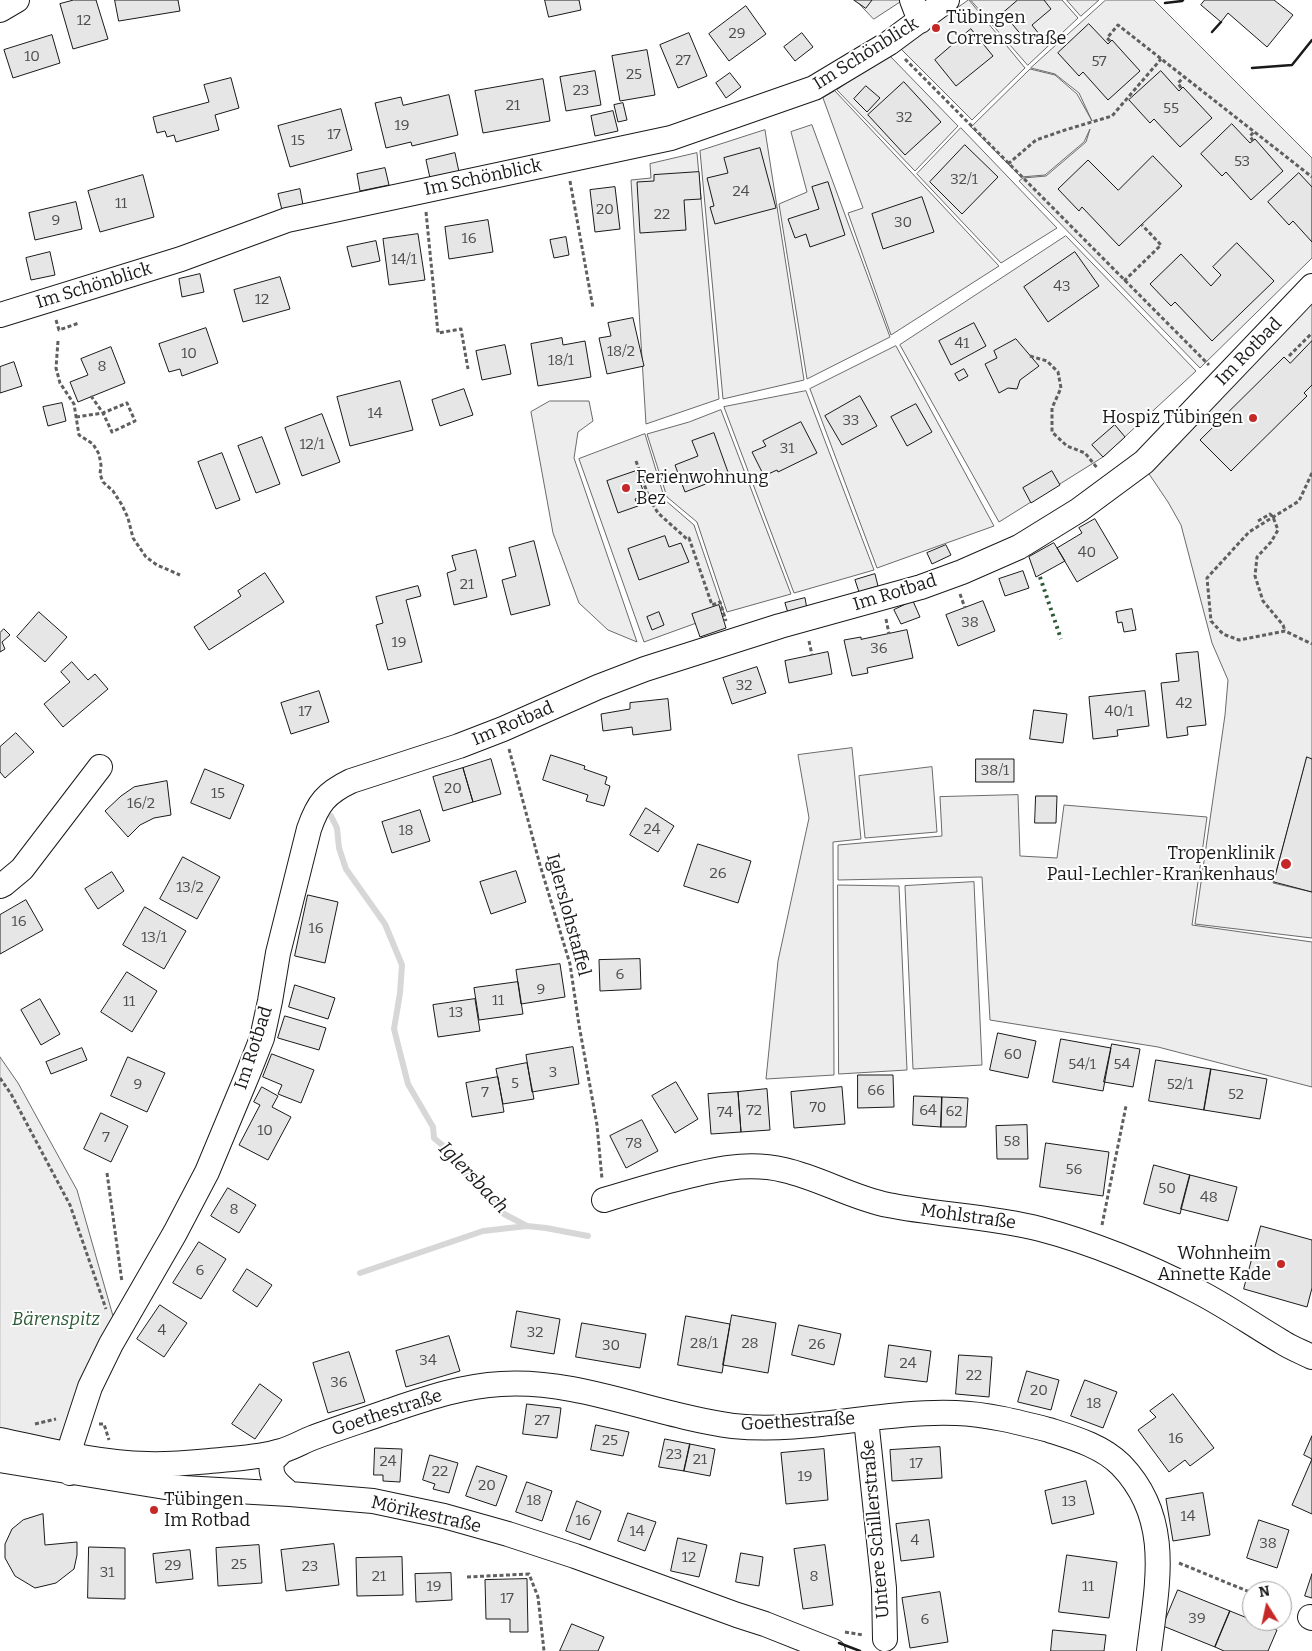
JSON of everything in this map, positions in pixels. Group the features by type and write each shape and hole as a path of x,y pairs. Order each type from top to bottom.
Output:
{"street":[{"path":"0,10 17,0"},
{"name":"Im Schönblick","path":"0,315 181,259 287,220 671,138 814,88 889,43 916,11 947,0"},
{"name":"Im Rotbad","path":"71,1464 72,1442 90,1387 107,1350 175,1233 207,1172 262,1038 278,953 309,829 314,813 323,799 334,789 351,781 459,746 503,729 605,684 733,640 908,591 962,572 1019,547 1079,510 1117,480 1144,462 1312,286"},
{"path":"0,886 22,869 100,767"},
{"name":"Mohlstraße","path":"604,1200 710,1170 760,1165 786,1170 880,1204 1009,1222 1041,1229 1098,1248 1194,1290 1284,1343 1312,1357"},
{"name":"Goethestraße","path":"71,1464 116,1462 149,1465 181,1464 282,1451 308,1439 437,1396 498,1384 525,1383 552,1386 592,1393 700,1421 738,1426 782,1426 953,1413 987,1416 1060,1434 1096,1447 1118,1462 1137,1484 1150,1508 1156,1531 1158,1554 1149,1651"},
{"name":"Untere Schillerstraße","path":"866,1419 884,1588 885,1639"},
{"name":"Mörikestraße","path":"0,1440 71,1464 165,1487 373,1501 444,1516 575,1556 765,1624 833,1651"},
{"path":"282,1451 272,1461 270,1470 274,1480 290,1494"},
{"name":"Mörikestraße","path":"0,1460 71,1464"}],"path":[{"path":"1110,41 1107,38 1118,25 1312,177"},
{"path":"889,43 1223,380"},
{"path":"1008,164 1036,140 1112,116 1161,59"},
{"path":"1182,88 1178,83 1184,77"},
{"path":"1253,141 1250,136 1254,132"},
{"path":"566,161 593,308"},
{"path":"424,191 438,334 461,330 468,369"},
{"path":"1124,281 1161,245 1142,224"},
{"path":"1289,356 1312,333"},
{"path":"58,341 56,368 60,383 74,404 79,435 93,444 99,454 100,474 103,482 113,491 122,505 128,518 133,538 146,557 157,565 180,575"},
{"path":"1030,356 1047,361 1058,372 1061,388 1052,408 1052,432 1067,446 1085,453 1117,480"},
{"path":"76,417 103,413 127,403 135,421 112,432 103,413 91,396"},
{"path":"636,462 649,498 658,513 686,539 689,538 712,605 720,602 733,640"},
{"path":"1312,473 1299,501 1248,532 1207,578 1211,621 1223,634 1239,640 1285,631 1312,644"},
{"path":"1258,521 1270,514 1278,530 1271,542 1258,557 1255,576 1263,600 1284,625 1285,631"},
{"name":"Iglerslohstaffel","path":"503,729 540,865 570,964 578,1025 597,1125 604,1200"},
{"path":"0,1078 11,1094 70,1205 106,1310"},
{"path":"1098,1248 1126,1106"},
{"path":"107,1173 122,1286"},
{"path":"28,1424 60,1418 78,1420"},
{"path":"1158,1554 1242,1589"},
{"path":"467,1577 529,1574 538,1597 544,1651"}],"shaded area":[{"path":"856,0 903,0 874,19"},
{"path":"969,0 1025,68 972,120 900,48"},
{"path":"971,0 1062,0 1078,18 1028,65"},
{"path":"1067,0 1099,0 1081,16"},
{"path":"1106,0 1154,0 1312,158 1312,258 1200,368 1019,181 1023,178 1046,176 1086,142 1090,129 1084,142 1045,175 1021,177 971,127 1030,69 1055,75 1077,94 1092,121 1079,93 1055,74 1031,68"},
{"path":"889,55 958,126 915,171 837,90"},
{"path":"835,91 999,266 891,335 848,213 863,208 823,98"},
{"path":"812,125 890,337 807,379 779,204 807,192 791,132"},
{"path":"961,128 1057,228 1001,263 917,174"},
{"path":"765,130 804,380 723,399 700,151"},
{"path":"697,153 719,399 646,424 631,180 651,178 650,164"},
{"path":"1066,236 1196,371 1103,457 999,522 900,345"},
{"path":"1312,286 1312,759 1307,758 1273,883 1312,892 1312,938 1195,924 1225,715 1228,680 1212,643 1181,525 1141,462"},
{"path":"896,346 994,526 877,568 810,389"},
{"path":"806,391 874,570 794,593 724,407"},
{"path":"550,401 589,401 593,421 578,432 574,458 637,642 608,630 579,603 553,533 531,412"},
{"path":"721,410 791,594 727,612 697,522 667,497 647,434 689,422"},
{"path":"645,434 665,500 694,525 724,613 644,642 579,459"},
{"path":"852,748 861,839 833,842 834,1075 766,1079 778,961 809,818 798,755"},
{"path":"932,767 937,832 865,838 859,776"},
{"path":"1018,795 1020,856 1057,858 1064,805 1207,817 1192,925 1312,942 1312,1087 1158,1047 990,1020 982,877 838,880 838,845 942,836 940,797"},
{"path":"974,882 982,1065 913,1069 905,886"},
{"path":"838,885 899,886 907,1070 839,1074"},
{"name":"Bärenspitz","path":"0,1057 18,1083 77,1190 115,1323 72,1455 0,1440"}],"building":[{"path":"74,0 96,0 108,39 73,49 60,4"},
{"path":"115,0 178,0 180,11 119,21"},
{"path":"545,0 579,0 581,10 549,17"},
{"path":"854,0 872,0 866,8"},
{"path":"1018,0 1044,0 1051,9 1032,25 1039,34 1028,43 1003,13"},
{"path":"1205,0 1274,0 1293,15 1267,47 1228,13 1221,22 1201,5"},
{"path":"746,6 766,34 729,61 709,34"},
{"path":"1089,24 1108,44 1112,40 1140,71 1108,100 1083,72 1079,76 1058,53"},
{"path":"971,29 993,56 956,86 935,60"},
{"path":"689,33 707,76 678,88 660,45"},
{"path":"802,33 813,47 795,61 784,47"},
{"path":"52,35 60,63 13,78 4,50"},
{"path":"647,50 655,95 620,101 612,56"},
{"path":"595,71 601,105 566,111 560,77"},
{"path":"1161,71 1179,91 1183,87 1212,118 1180,147 1154,119 1150,123 1129,100"},
{"path":"730,73 741,87 726,98 716,83"},
{"path":"231,78 239,108 215,115 219,130 176,142 174,135 167,137 165,131 157,133 153,117 209,102 204,85"},
{"path":"543,79 550,121 483,133 475,91"},
{"path":"904,82 941,122 905,155 868,115"},
{"path":"866,86 880,98 867,112 854,99"},
{"path":"449,95 458,135 412,146 411,142 386,148 375,103 401,97 403,105"},
{"path":"623,103 627,120 618,122 614,105"},
{"path":"341,109 352,150 290,167 278,126"},
{"path":"613,111 618,131 595,136 591,116"},
{"path":"1232,124 1250,143 1255,139 1283,171 1251,200 1226,172 1222,176 1201,154"},
{"path":"965,145 998,177 962,214 930,182"},
{"path":"760,148 776,208 715,224 710,207 714,206 707,178 728,173 724,158"},
{"path":"455,153 459,172 430,178 426,160"},
{"path":"1153,156 1182,186 1119,246 1082,207 1079,211 1058,189 1088,160 1118,190"},
{"path":"385,168 389,185 360,191 357,174"},
{"path":"699,172 701,199 684,200 686,230 640,233 637,182 654,181 654,175"},
{"path":"1299,173 1312,187 1312,242 1293,221 1289,225 1268,202"},
{"path":"143,175 154,217 100,232 88,191"},
{"path":"828,182 845,235 810,247 806,234 795,238 788,219 819,209 812,187"},
{"path":"615,187 620,229 595,232 590,190"},
{"path":"300,189 303,205 282,210 278,194"},
{"path":"922,197 934,232 883,249 872,214"},
{"path":"76,202 82,229 35,240 29,213"},
{"path":"488,220 493,252 449,259 445,227"},
{"path":"418,234 425,280 389,285 383,239"},
{"path":"566,237 569,255 554,258 550,240"},
{"path":"376,241 380,261 352,267 347,247"},
{"path":"1237,243 1274,281 1212,341 1175,302 1171,306 1150,284 1181,254 1211,286 1221,275 1213,267"},
{"path":"50,252 55,275 31,280 26,258"},
{"path":"1075,252 1099,286 1048,322 1024,287"},
{"path":"200,274 204,292 182,297 179,279"},
{"path":"280,277 290,309 243,322 234,290"},
{"path":"633,318 644,366 607,374 599,338 611,336 608,323"},
{"path":"974,323 986,346 951,365 939,341"},
{"path":"206,328 218,363 182,376 180,369 169,372 159,344"},
{"path":"562,338 563,345 585,341 591,377 538,386 531,344"},
{"path":"1016,339 1039,366 1020,380 1017,389 1008,388 999,393 985,364 997,358 994,351"},
{"name":"Hospiz Tübingen","path":"1312,341 1312,385 1304,393 1307,396 1231,471 1200,440 1284,357 1290,363"},
{"path":"505,345 511,374 482,380 476,351"},
{"path":"111,347 125,383 78,402 70,382 88,375 81,359"},
{"path":"14,362 22,386 0,393 0,367"},
{"path":"964,369 968,376 959,381 955,374"},
{"path":"400,381 413,430 350,446 337,397"},
{"path":"464,389 473,415 440,426 432,400"},
{"path":"860,396 877,426 842,445 825,416"},
{"path":"62,403 66,421 48,426 43,407"},
{"path":"916,404 932,432 907,446 891,417"},
{"path":"322,414 340,462 302,476 285,428"},
{"path":"801,422 817,453 778,472 777,470 764,476 752,452 766,446 763,441"},
{"path":"1115,425 1125,437 1103,457 1092,445"},
{"path":"714,433 729,475 685,492 675,465 698,456 692,441"},
{"path":"262,437 280,484 256,493 238,446"},
{"path":"222,453 240,500 216,509 198,462"},
{"name":"Ferienwohnung Bez","path":"636,471 645,496 635,499 638,506 618,513 607,481"},
{"path":"1052,471 1060,485 1031,503 1023,488"},
{"path":"1095,519 1118,558 1077,582 1057,548 1082,533 1079,528"},
{"path":"665,536 669,547 681,543 689,562 639,580 628,549"},
{"path":"534,541 550,605 511,615 502,580 516,576 509,548"},
{"path":"1054,543 1065,561 1036,577 1029,557"},
{"path":"946,545 951,555 932,564 927,553"},
{"path":"476,550 487,597 454,605 447,573 456,570 452,556"},
{"path":"1023,571 1029,588 1005,596 999,579"},
{"path":"265,573 284,602 209,650 194,627 241,596 238,591"},
{"path":"875,574 878,586 859,592 855,580"},
{"path":"418,586 421,596 406,600 422,662 388,670 376,625 383,623 376,597"},
{"path":"805,598 807,609 788,613 785,603"},
{"path":"913,601 920,617 901,624 894,610"},
{"path":"983,601 995,631 958,646 946,615"},
{"path":"719,605 726,628 700,637 692,614"},
{"path":"1132,609 1136,630 1124,632 1122,622 1118,623 1116,612"},
{"path":"39,612 67,637 45,662 17,637"},
{"path":"659,612 664,625 652,630 647,617"},
{"path":"4,629 10,635 2,642 5,649 0,652 0,633"},
{"path":"907,630 913,658 867,668 868,673 852,676 844,640 861,637 861,639"},
{"path":"828,652 832,674 789,683 785,661"},
{"path":"1198,652 1206,725 1187,727 1188,735 1167,738 1161,683 1179,681 1176,654"},
{"path":"72,662 88,680 95,674 108,689 63,727 44,704 70,682 61,672"},
{"path":"757,667 766,693 732,704 723,678"},
{"path":"319,691 329,722 291,734 281,703"},
{"path":"1145,691 1149,726 1117,730 1118,736 1093,739 1089,697"},
{"path":"668,699 671,730 633,735 632,727 603,731 601,714 630,709 630,703"},
{"path":"1034,710 1067,714 1063,743 1030,739"},
{"path":"16,733 34,752 5,778 0,772 0,747"},
{"path":"551,755 585,766 584,769 607,777 605,784 610,786 604,806 586,801 588,795 543,780"},
{"path":"1307,757 1312,759 1312,892 1274,882"},
{"path":"491,759 501,794 473,802 463,768"},
{"path":"976,759 1014,759 1014,782 976,782"},
{"path":"463,768 473,802 443,811 433,777"},
{"path":"205,769 244,785 230,819 191,803"},
{"path":"167,781 171,815 154,818 140,825 128,837 105,811 134,787"},
{"path":"1036,796 1057,796 1056,823 1035,823"},
{"path":"646,808 674,826 658,852 630,835"},
{"path":"420,810 430,841 392,853 382,822"},
{"path":"698,844 751,861 738,903 684,886"},
{"path":"183,857 220,877 197,919 160,899"},
{"path":"516,871 526,902 491,914 480,882"},
{"path":"112,872 124,891 98,909 85,889"},
{"path":"308,895 338,902 325,963 295,956"},
{"path":"26,900 43,930 0,954 0,915"},
{"path":"145,907 186,931 164,969 123,945"},
{"path":"640,959 641,989 600,991 599,960"},
{"path":"560,964 565,997 521,1004 516,970"},
{"path":"127,972 157,991 132,1032 101,1012"},
{"path":"518,982 523,1014 479,1020 474,988"},
{"path":"295,985 335,998 328,1019 289,1007"},
{"path":"40,999 60,1034 41,1045 21,1010"},
{"path":"475,999 480,1031 438,1037 433,1005"},
{"path":"285,1016 326,1028 319,1050 278,1038"},
{"path":"998,1033 1036,1041 1028,1078 990,1070"},
{"path":"1061,1039 1111,1048 1103,1091 1053,1082"},
{"path":"1112,1044 1140,1049 1133,1087 1104,1082"},
{"path":"573,1047 579,1084 532,1092 526,1055"},
{"path":"82,1048 87,1060 51,1074 46,1062"},
{"path":"272,1054 314,1070 301,1103 278,1094 282,1085 263,1077"},
{"path":"128,1057 165,1073 147,1112 111,1096"},
{"path":"1156,1060 1211,1069 1204,1110 1149,1101"},
{"path":"527,1063 534,1099 503,1104 496,1069"},
{"path":"1211,1069 1267,1079 1260,1119 1204,1110"},
{"path":"858,1075 893,1075 894,1107 858,1108"},
{"path":"498,1077 504,1112 472,1117 466,1083"},
{"path":"676,1082 698,1119 675,1133 652,1096"},
{"path":"262,1087 278,1096 272,1107 291,1117 268,1160 239,1145 260,1105 254,1102"},
{"path":"842,1087 845,1124 794,1128 791,1092"},
{"path":"767,1089 770,1130 741,1132 738,1092"},
{"path":"738,1092 741,1132 711,1134 708,1094"},
{"path":"914,1096 942,1097 941,1127 913,1125"},
{"path":"942,1097 968,1098 966,1127 941,1127"},
{"path":"101,1113 128,1126 111,1162 84,1149"},
{"path":"642,1120 658,1151 626,1168 610,1136"},
{"path":"1027,1125 1028,1159 997,1159 996,1126"},
{"path":"1046,1143 1109,1152 1103,1196 1040,1187"},
{"path":"1154,1165 1190,1175 1180,1214 1144,1204"},
{"path":"1190,1175 1237,1187 1228,1221 1181,1209"},
{"path":"228,1188 256,1205 239,1233 211,1216"},
{"name":"Wohnheim Annette Kade","path":"1261,1226 1312,1240 1312,1288 1307,1307 1244,1289"},
{"path":"199,1242 226,1259 201,1299 173,1283"},
{"path":"247,1269 272,1285 257,1307 233,1291"},
{"path":"160,1305 187,1323 164,1357 137,1339"},
{"path":"517,1311 560,1319 554,1354 511,1347"},
{"path":"732,1315 776,1323 768,1373 723,1365"},
{"path":"686,1316 730,1324 722,1373 678,1365"},
{"path":"582,1323 646,1334 640,1368 576,1357"},
{"path":"799,1325 841,1334 834,1365 792,1355"},
{"path":"449,1336 460,1371 406,1387 396,1351"},
{"path":"889,1345 931,1351 927,1382 885,1377"},
{"path":"349,1352 365,1402 328,1413 313,1363"},
{"path":"959,1355 992,1357 989,1397 956,1394"},
{"path":"1027,1371 1059,1380 1051,1410 1018,1402"},
{"path":"1085,1380 1117,1392 1103,1428 1071,1416"},
{"path":"260,1384 282,1400 255,1439 232,1424"},
{"path":"1173,1394 1214,1448 1190,1466 1185,1460 1169,1472 1138,1430 1156,1417 1150,1411"},
{"path":"527,1404 561,1408 557,1438 523,1434"},
{"path":"596,1425 629,1432 623,1456 591,1450"},
{"path":"1312,1436 1312,1459 1304,1455"},
{"path":"665,1439 690,1444 684,1471 659,1467"},
{"path":"690,1444 715,1449 710,1476 684,1471"},
{"path":"940,1447 942,1478 892,1481 890,1450"},
{"path":"375,1448 402,1449 400,1482 383,1481 383,1475 374,1475"},
{"path":"824,1449 828,1500 786,1504 781,1453"},
{"path":"430,1455 458,1463 449,1493 433,1489 435,1484 423,1480"},
{"path":"1312,1459 1312,1514 1292,1505"},
{"path":"477,1466 507,1476 496,1506 466,1496"},
{"path":"1086,1481 1094,1514 1052,1524 1045,1491"},
{"path":"527,1482 552,1491 542,1521 516,1512"},
{"path":"1203,1493 1210,1535 1173,1541 1166,1499"},
{"path":"577,1501 601,1511 590,1540 566,1531"},
{"path":"628,1513 656,1522 645,1551 618,1541"},
{"path":"43,1514 45,1545 77,1542 77,1555 74,1569 56,1583 35,1588 15,1576 5,1558 5,1544 12,1529 23,1520"},
{"path":"929,1520 934,1557 901,1561 896,1524"},
{"path":"1259,1520 1289,1530 1277,1568 1247,1558"},
{"path":"678,1538 707,1545 699,1577 671,1571"},
{"path":"334,1544 339,1585 286,1591 281,1550"},
{"path":"259,1545 262,1583 218,1586 216,1548"},
{"path":"825,1545 833,1605 803,1609 794,1549"},
{"path":"89,1547 125,1548 125,1599 88,1598"},
{"path":"190,1550 193,1579 156,1583 153,1554"},
{"path":"741,1553 763,1557 759,1586 736,1582"},
{"path":"1067,1555 1117,1562 1109,1618 1059,1612"},
{"path":"402,1557 403,1595 357,1596 356,1558"},
{"path":"451,1573 452,1600 416,1602 415,1574"},
{"path":"1312,1574 1312,1598 1305,1596"},
{"path":"527,1579 528,1632 510,1632 510,1619 486,1619 485,1580"},
{"path":"1178,1590 1230,1611 1215,1647 1163,1626"},
{"path":"940,1592 948,1642 910,1648 902,1598"},
{"path":"1230,1611 1242,1616 1242,1631 1277,1631 1268,1651 1224,1651 1215,1647"},
{"path":"572,1624 604,1637 598,1651 560,1651"},
{"path":"1053,1630 1106,1635 1104,1651 1051,1651"}],"waterway":[{"name":"Iglersbach","path":"331,816 337,828 339,848 346,869 385,924 402,965 394,1029 408,1084 433,1127 434,1138 449,1151 459,1167 504,1214 527,1226 588,1236"},
{"path":"360,1273 483,1231 527,1226"}],"hedge":[{"path":"1040,577 1061,639"}],"wall":[{"path":"1165,3 1183,0"},
{"path":"1212,32 1221,22"},
{"path":"1252,68 1292,65 1312,40"},
{"path":"839,1643 860,1651"}],"place":[{"name":"Tübingen Corrensstraße","path":"936,28"},
{"name":"Hospiz Tübingen","path":"1253,418"},
{"name":"Ferienwohnung Bez","path":"626,488"},
{"name":"Tropenklinik Paul-Lechler-Krankenhaus","path":"1286,864"},
{"name":"Wohnheim Annette Kade","path":"1281,1264"},
{"name":"Tübingen Im Rotbad","path":"154,1510"}]}
